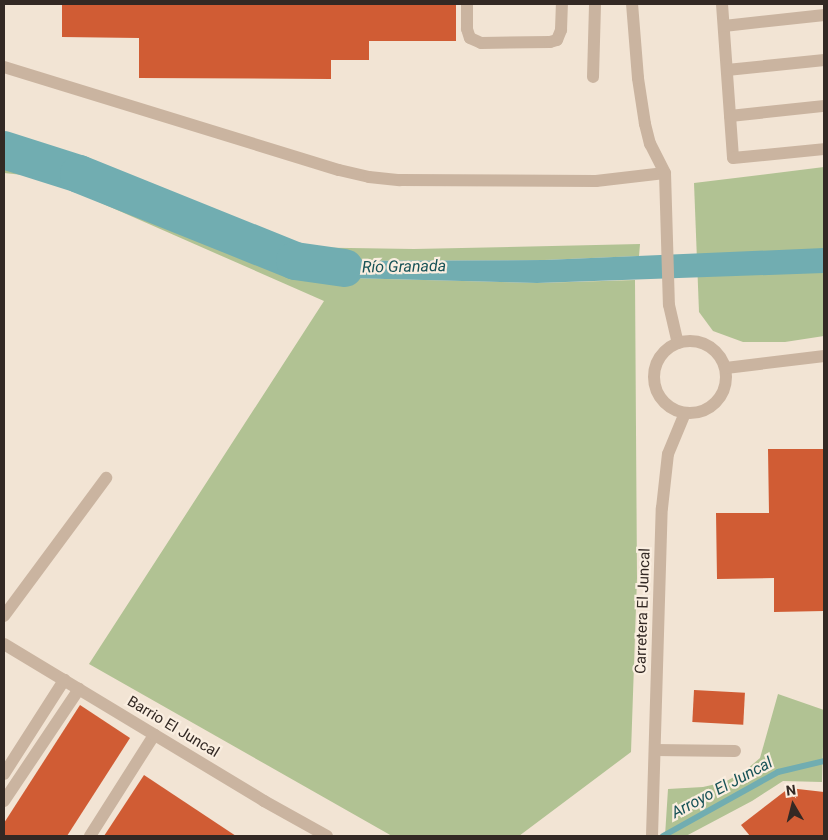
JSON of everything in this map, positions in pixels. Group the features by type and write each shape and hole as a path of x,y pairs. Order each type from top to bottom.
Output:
{"street":[{"path":"467,4 467,29 470,38 481,43 550,42 557,40 562,30 562,4"},
{"path":"594,77 595,4"},
{"path":"632,4 638,78 645,124 650,144 665,173 669,305 678,343"},
{"path":"722,4 733,158 824,149"},
{"path":"724,26 824,15"},
{"path":"727,70 824,60"},
{"path":"4,66 339,170 369,177 400,180 596,180 665,173"},
{"path":"730,116 824,106"},
{"path":"690,341 702,343 713,348 721,357 726,368 727,380 724,392 717,402 708,409 696,413 685,413 673,409 664,402 657,392 654,380 655,368 660,358 668,349 678,343 690,341"},
{"path":"726,368 824,356"},
{"name":"Carretera El Juncal","path":"652,836 662,508 668,454 685,413"},
{"path":"4,616 106,478"},
{"name":"Barrio El Juncal","path":"4,644 154,735 327,836"},
{"path":"4,774 64,680"},
{"path":"4,801 79,689"},
{"path":"90,836 154,735"},
{"path":"655,750 735,751"}],"green space":[{"path":"4,138 83,160 286,247 414,249 640,244 639,256 544,260 297,261 347,278 537,283 635,280 637,578 631,752 519,836 392,836 89,664 324,301 42,177 4,173"},
{"path":"824,167 824,336 785,342 743,342 713,331 699,312 694,183"},
{"path":"778,694 824,710 822,782 783,781 752,801 686,836 665,836 668,789 703,787 725,782 746,770 760,758"}],"water":[{"path":"824,248 824,273 537,283 347,278 295,261 544,260"}],"building":[{"path":"62,4 456,4 456,41 369,41 369,60 331,60 331,79 139,78 139,38 62,37"},
{"path":"768,449 824,449 824,611 774,612 774,578 717,579 716,513 769,513"},
{"path":"694,690 745,693 743,725 692,722"},
{"path":"80,705 130,738 67,836 4,836 4,823"},
{"path":"144,775 236,836 104,836"},
{"path":"789,788 824,792 824,836 750,836 741,825"}],"waterway":[{"name":"Río Granada","path":"4,150 79,174 295,261 345,268"},
{"name":"Arroyo El Juncal","path":"663,836 778,772 824,761"}]}
